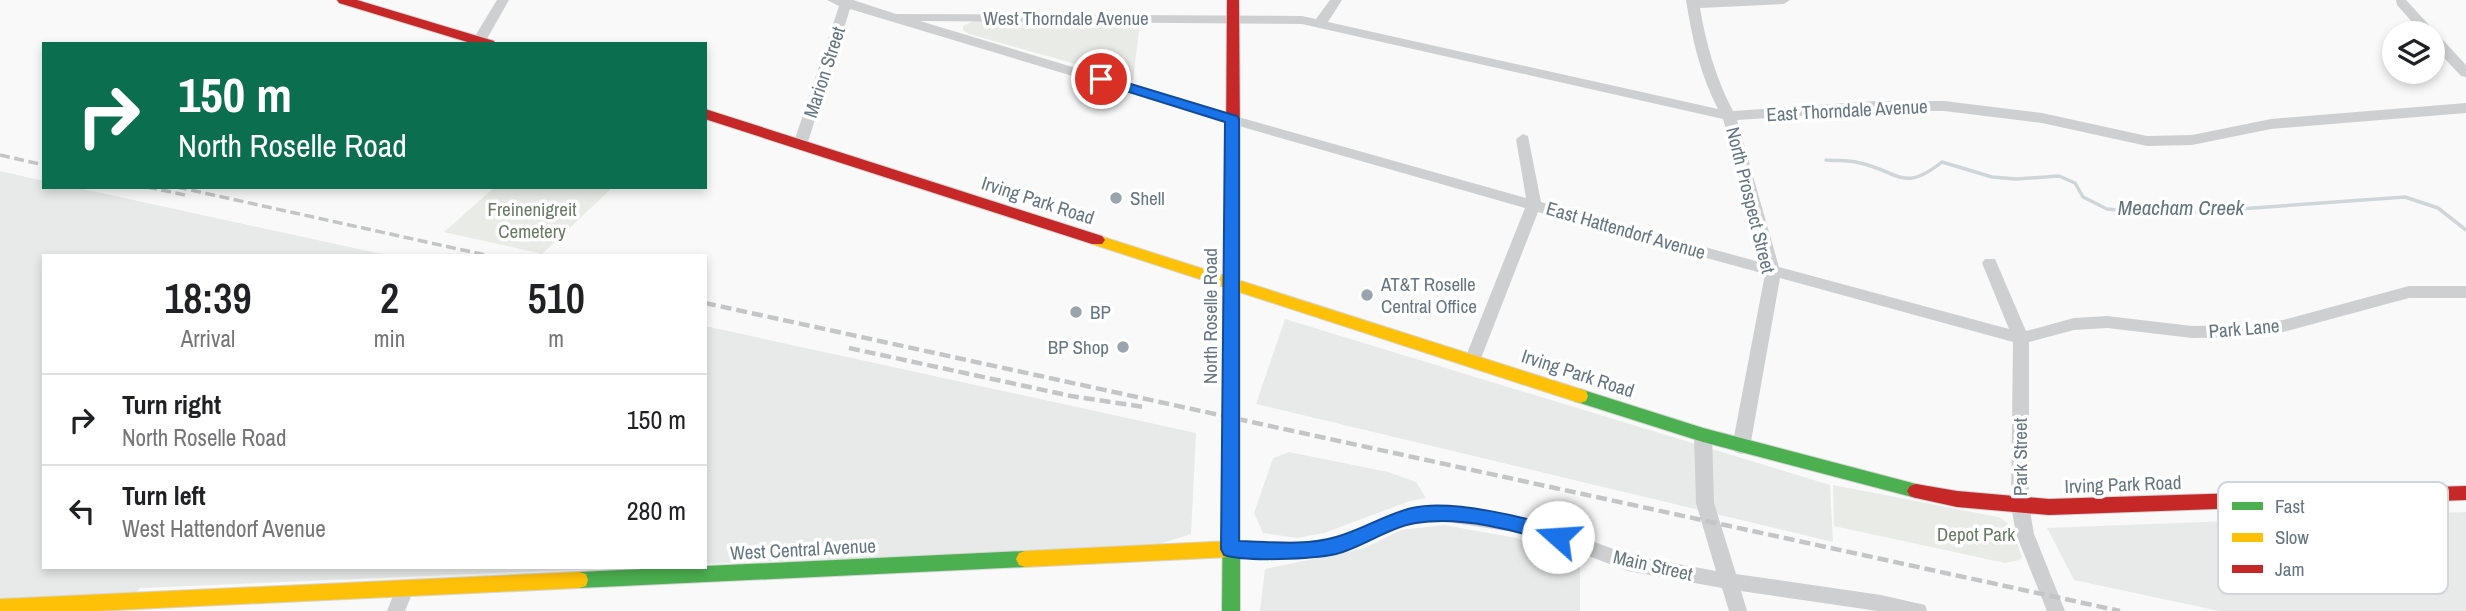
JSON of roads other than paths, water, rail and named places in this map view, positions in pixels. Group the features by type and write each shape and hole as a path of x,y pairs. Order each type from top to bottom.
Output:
{"main road":[{"path":"343,0 484,42"},
{"name":"North Roselle Road","path":"1231,611 1233,0"},
{"name":"Irving Park Road","path":"707,115 1703,436 1888,486 1958,499 2049,507 2218,502"},
{"name":"Irving Park Road","path":"2448,494 2466,493"},
{"name":"West Central Avenue","path":"0,607 1230,549"}],"street":[{"path":"484,42 503,0"},
{"path":"1321,22 1336,0"},
{"path":"1693,2 1784,0"},
{"path":"842,1 900,17"},
{"name":"Marion Street","path":"800,145 842,1"},
{"name":"North Prospect Street","path":"1693,2 1698,36 1714,88 1729,116 1773,272 1741,447"},
{"path":"2401,2 2418,21"},
{"name":"West Thorndale Avenue","path":"900,17 1233,19"},
{"name":"East Hattendorf Avenue","path":"900,17 1232,119 1773,272 2021,338"},
{"name":"East Thorndale Avenue","path":"1233,19 1321,22 1729,116 1876,106 1944,106 2004,112 2122,138 2164,142 2192,140 2271,124 2466,108"},
{"path":"2445,50 2466,73"},
{"path":"1472,361 1534,204 1523,139"},
{"path":"1990,263 2021,338"},
{"name":"Park Lane","path":"2021,338 2074,324 2108,322 2192,332 2250,331 2283,326 2409,292 2466,292"},
{"name":"Park Street","path":"2021,338 2020,505 2025,534 2056,611"},
{"path":"1703,436 1705,503 1738,611"},
{"name":"Main Street","path":"1230,549 1304,550 1336,546 1413,515 1448,514 1534,527 1628,563 1918,611"},
{"path":"396,611 405,589"}],"waterway":[{"name":"Meacham Creek","path":"1826,160 1856,162 1901,178 1918,176 1942,162 1992,177 2016,179 2059,176 2075,183 2083,197 2107,209 2140,212 2197,212 2405,197 2438,208 2466,230"}],"railway":[{"path":"0,155 42,165"},
{"path":"156,189 185,195"},
{"path":"186,189 481,254"},
{"path":"707,303 2120,611"},
{"path":"849,348 1071,396 1144,407"}],"place":[{"name":"Shell","path":"1116,198"},
{"name":"AT&T Roselle Central Office","path":"1367,295"},
{"name":"BP","path":"1076,312"},
{"name":"BP Shop","path":"1123,347"}],"park label":[{"name":"Freinenigreit Cemetery","path":"532,220"},
{"name":"Depot Park","path":"1976,534"}]}
